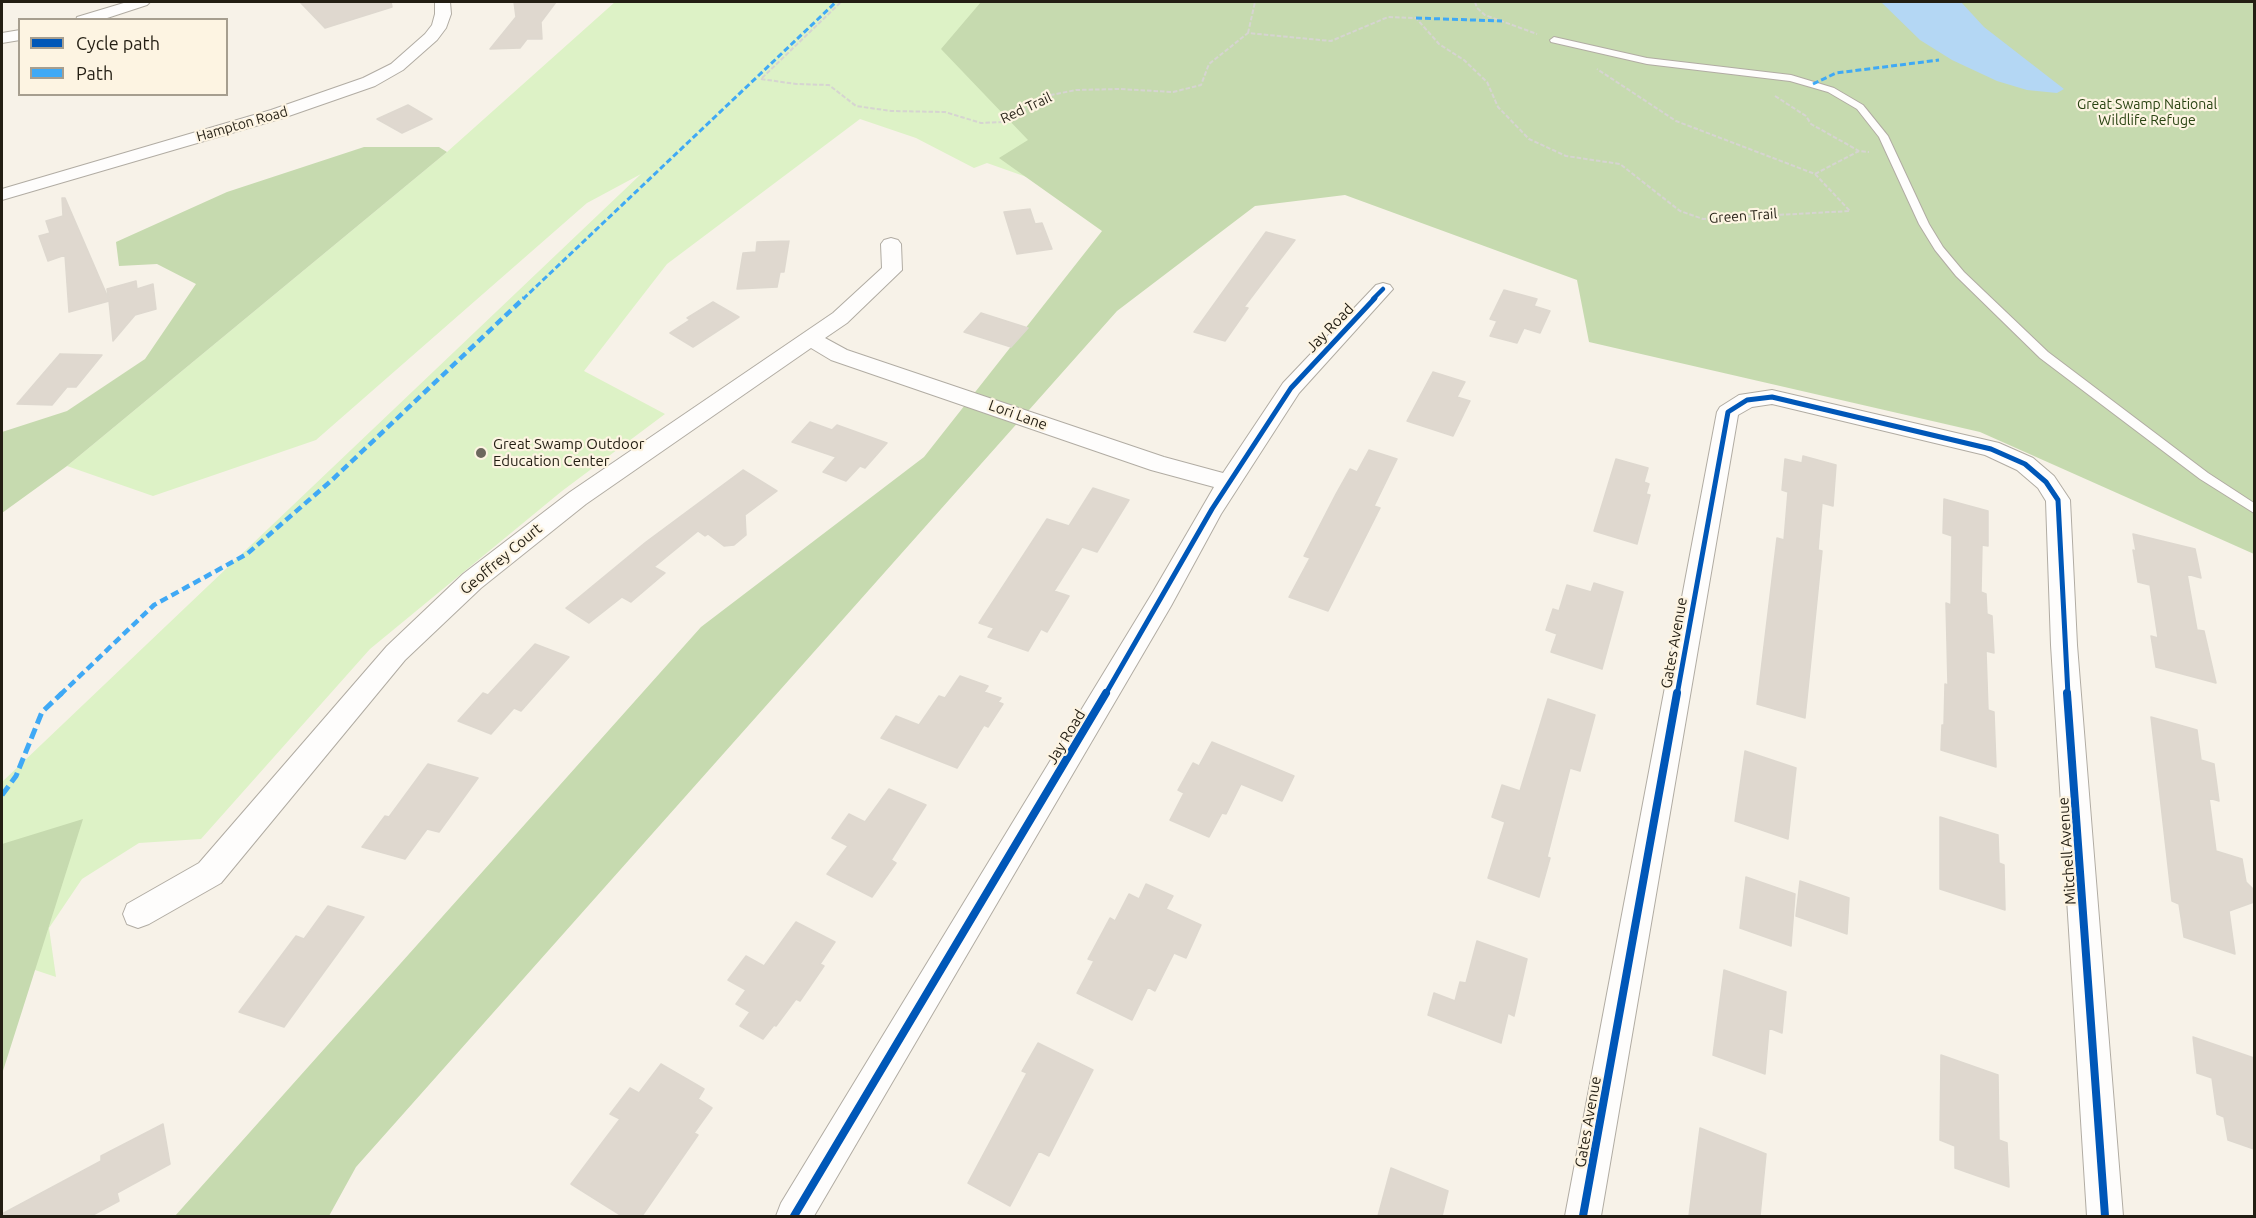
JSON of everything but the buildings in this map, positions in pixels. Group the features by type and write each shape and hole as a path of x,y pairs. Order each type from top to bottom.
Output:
{"street":[{"path":"90,18 142,2"},
{"name":"Hampton Road","path":"2,195 278,114 369,82 397,67 431,37 440,25 443,14 442,2"},
{"path":"2,39 18,35"},
{"name":"Geoffrey Court","path":"138,914 210,873 390,660 472,581 569,504 840,318 892,270 891,244"},
{"name":"Jay Road","path":"794,1216 1162,599 1212,509 1291,388 1383,289"},
{"name":"Lori Lane","path":"810,338 839,355 1004,409 1109,447 1230,483"},
{"name":"Gates Avenue","path":"1583,1216 1728,412 1747,400 1772,397 1785,399 1991,449 2025,464 2049,486"},
{"name":"Mitchell Avenue","path":"2049,486 2058,500 2064,645 2104,1216"}],"lane":[{"path":"1554,40 1647,61 1791,78 1822,87 1860,107 1877,126 1924,224 1939,248 1960,274 2044,355 2204,476 2254,509"}],"path":[{"path":"1248,33 1255,2"},
{"path":"1475,2 1477,8 1485,15 1554,40"},
{"path":"1768,91 1806,116 1811,124 1859,151 1891,153"},
{"path":"1815,174 1859,151"}],"green space":[{"name":"Great Swamp Outdoor Education Center","path":"615,2 2254,2 1212,143 1148,220 987,163 974,168 916,138 860,119 667,264 584,371 665,414 562,491 370,649 201,839 139,843 82,879 49,928 56,977 2,959 2,782 641,174 587,203 316,440 153,496 67,466 447,152"},
{"name":"Great Swamp National Wildlife Refuge","path":"981,2 2254,2 2254,554 1980,432 1589,342 1577,280 1345,195 1255,206 1117,311 356,1167 329,1216 175,1216 701,627 924,457 1102,231 999,158 1028,140 941,49"},
{"path":"364,147 439,147 447,152 67,466 2,513 2,432 67,411 145,359 196,284 157,264 119,266 116,242 227,192"},
{"path":"83,819 44,942 2,1074 2,844"}],"water":[{"path":"1881,2 1961,2 1984,27 2064,89 2057,93 2027,90 1997,81 1952,60 1920,40"}],"marked path":[{"path":"2,795 16,776 42,712 154,605 247,554 332,480 836,2"},
{"path":"1416,18 1502,21"},
{"path":"1813,84 1836,73 1939,60"}],"cycle path":[{"path":"794,1216 1162,599 1212,509 1291,388 1383,289"},
{"path":"1583,1216 1728,412 1747,400 1772,397 1991,449 2025,464 2046,482 2058,500 2064,645 2105,1216"}],"place":[{"name":"Great Swamp Outdoor Education Center","path":"481,453"}]}
